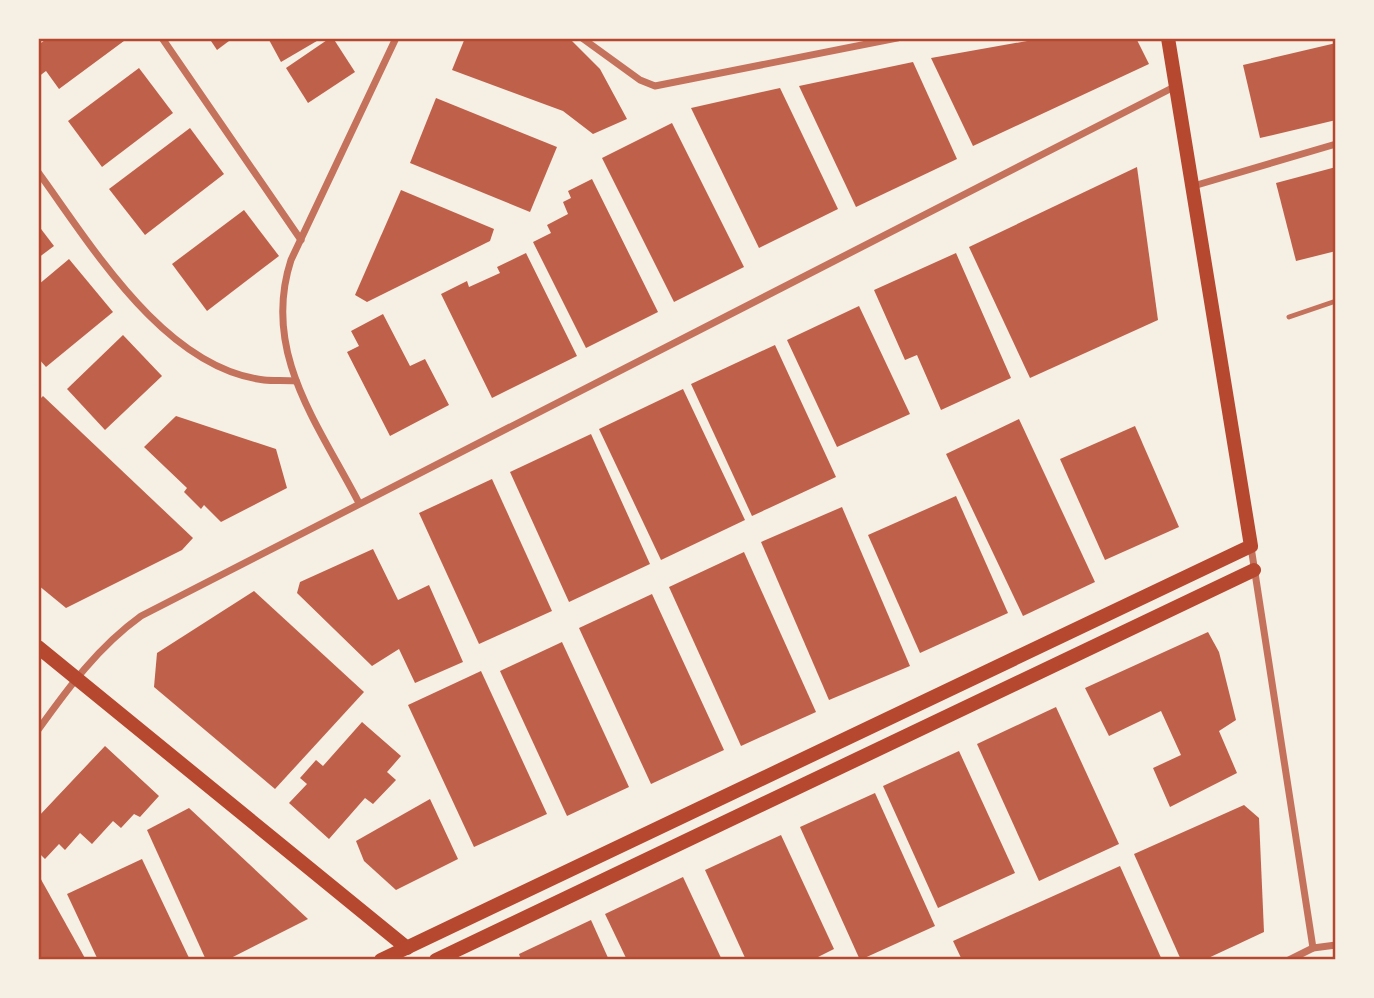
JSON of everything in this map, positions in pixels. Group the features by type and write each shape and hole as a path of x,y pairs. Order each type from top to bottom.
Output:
{"main road":[{"path":"381,960 407,954 1251,546 1190,188 1168,38"},
{"path":"436,960 1254,570"},
{"path":"38,647 407,954"}],"street":[{"path":"162,38 301,240"},
{"path":"359,503 296,381 285,346 281,306 286,276 301,240 396,38"},
{"path":"582,38 633,75 655,86 897,38"},
{"path":"38,730 102,648 141,616 1174,86"},
{"path":"1190,188 1335,144"},
{"path":"38,172 119,283 168,332 231,370 263,380 296,381"},
{"path":"1251,546 1313,948"},
{"path":"1289,960 1313,948 1335,945"}],"lane":[{"path":"1289,317 1335,301"}],"building":[{"path":"48,38 128,38 59,89 46,71 38,77 38,45"},
{"path":"209,38 233,38 217,50"},
{"path":"268,38 322,38 281,62"},
{"path":"333,38 355,72 308,103 286,68"},
{"path":"465,38 569,38 600,69 627,119 593,134 563,111 452,70"},
{"path":"1044,38 1136,38 1149,64 973,146 931,58"},
{"path":"1336,43 1336,120 1260,138 1243,65"},
{"path":"913,62 957,159 856,207 799,86"},
{"path":"139,68 173,113 102,167 68,121"},
{"path":"780,88 838,209 759,248 691,108"},
{"path":"436,98 557,147 530,212 410,163"},
{"path":"672,123 744,267 674,302 602,158"},
{"path":"190,128 224,174 145,235 109,189"},
{"path":"1137,167 1158,320 1030,378 969,247"},
{"path":"1336,167 1336,251 1296,261 1276,183"},
{"path":"592,179 658,312 586,348 533,242 551,233 547,225 568,214 563,202 571,198 568,191"},
{"path":"401,190 494,229 490,241 367,302 355,295"},
{"path":"244,210 279,256 207,311 172,264"},
{"path":"38,225 54,246 38,258"},
{"path":"526,253 577,356 492,398 441,294 467,281 469,287 500,273 497,267"},
{"path":"956,253 1011,378 941,410 917,355 905,360 874,290"},
{"path":"69,259 113,312 46,367 38,358 38,285"},
{"path":"859,306 910,414 837,447 787,340"},
{"path":"383,314 410,366 425,359 449,405 390,436 347,352 359,346 351,331"},
{"path":"123,335 162,376 105,430 67,389"},
{"path":"775,345 836,477 752,516 691,384"},
{"path":"683,389 745,520 661,560 599,429"},
{"path":"43,396 193,538 182,550 66,608 38,585 38,401"},
{"path":"176,416 276,449 287,488 221,522 204,505 201,509 184,492 187,488 144,447"},
{"path":"1019,419 1095,582 1023,616 946,454"},
{"path":"1135,426 1179,527 1105,560 1060,459"},
{"path":"591,434 650,564 569,602 510,472"},
{"path":"492,479 552,611 479,644 419,513"},
{"path":"956,496 1008,613 920,653 868,535"},
{"path":"842,507 910,666 829,700 761,542"},
{"path":"373,549 398,600 429,585 463,662 415,683 399,649 372,666 297,593 300,582"},
{"path":"744,552 816,712 741,746 669,587"},
{"path":"254,591 364,692 275,789 154,687 157,653"},
{"path":"652,594 724,750 651,784 579,628"},
{"path":"1208,632 1219,652 1236,720 1219,731 1237,773 1170,807 1153,768 1181,755 1161,711 1109,736 1085,688"},
{"path":"562,642 629,787 567,816 500,671"},
{"path":"481,671 547,814 474,847 408,705"},
{"path":"1056,707 1119,844 1039,881 977,744"},
{"path":"362,722 401,756 387,772 396,780 373,804 365,798 329,839 289,803 307,784 300,778 316,760 323,766"},
{"path":"105,746 159,796 140,817 134,814 121,828 113,821 92,844 80,833 65,850 59,844 45,859 38,852 38,817"},
{"path":"959,751 1015,873 938,908 883,786"},
{"path":"875,793 935,926 860,960 800,827"},
{"path":"430,799 458,859 396,890 364,861 356,841"},
{"path":"1244,805 1259,818 1264,932 1204,960 1181,960 1134,854"},
{"path":"189,808 308,919 227,960 206,960 147,830"},
{"path":"781,835 834,949 812,960 746,960 705,870"},
{"path":"142,859 190,960 98,960 67,894"},
{"path":"1120,866 1162,960 962,960 953,941"},
{"path":"38,874 86,960 38,960"},
{"path":"683,877 722,960 627,960 605,914"},
{"path":"591,920 609,960 521,960 519,954"}]}
